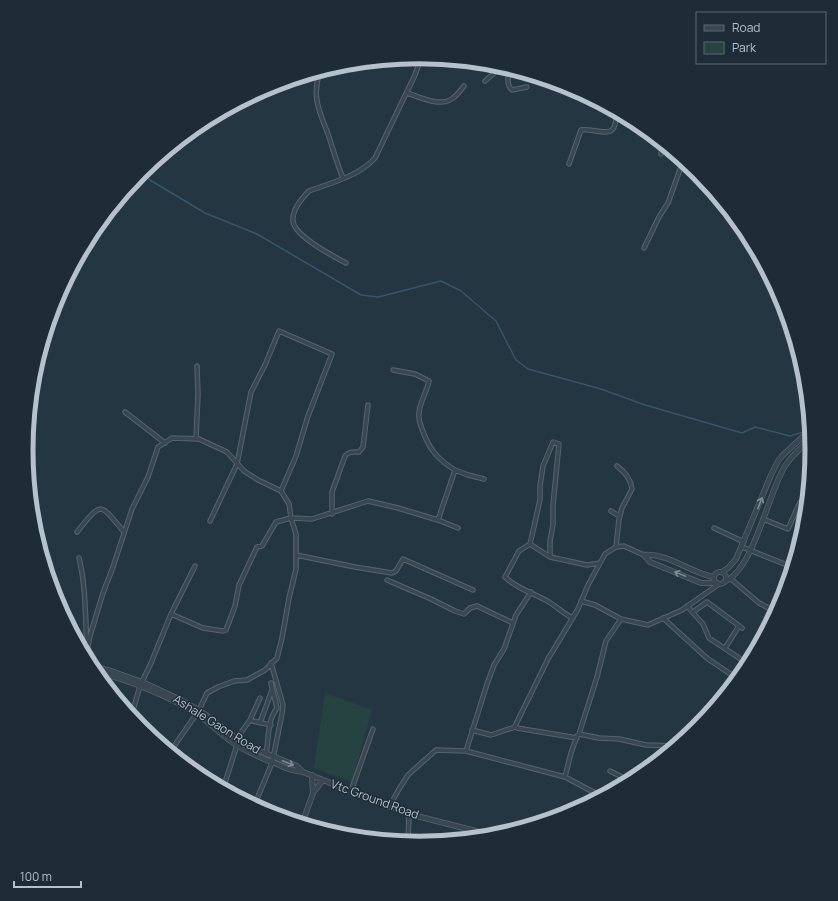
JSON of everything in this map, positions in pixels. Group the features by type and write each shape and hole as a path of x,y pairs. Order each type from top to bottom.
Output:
{"street":[{"path":"346,263 318,248 296,229 293,222 298,204 309,192 368,167 375,158 407,93 419,64"},
{"path":"485,81 495,72"},
{"path":"509,76 508,80 512,90 527,87"},
{"path":"318,78 316,88 317,107 343,178"},
{"path":"407,93 430,101 442,102 454,98 464,86"},
{"path":"569,164 581,130 586,129 608,133 614,128 616,119"},
{"path":"661,150 661,154"},
{"path":"644,248 659,217 668,204 681,167"},
{"path":"210,521 237,464 250,392 265,365 279,331 332,354 308,416 296,456 281,491"},
{"path":"196,366 198,395 196,438"},
{"path":"393,370 415,374 429,381 420,409 419,419 425,438 433,452 445,464 455,470 468,476 484,479"},
{"path":"332,514 332,492 345,456 350,452 359,452 363,447 368,405"},
{"path":"125,412 165,443"},
{"path":"714,577 718,573 728,568 736,559 778,461 804,435"},
{"path":"88,648 103,593 132,509 148,477 158,447 172,438 199,439 227,452 244,471 258,480 281,491 289,504 291,518 296,534 296,569 277,658 265,670 247,680 234,680 207,693 198,712 173,748"},
{"path":"550,557 550,541 553,524 552,505 559,444 553,442 543,466 540,499 530,544 519,551 505,577 513,585 531,592 573,618"},
{"path":"581,601 595,605 621,619 648,625 687,606 718,584 731,578 744,562 750,550 785,465 805,445"},
{"path":"778,461 785,465"},
{"path":"616,547 622,508 632,489 631,481 617,466"},
{"path":"438,520 455,470"},
{"path":"171,614 204,628 226,630 235,606 239,585 257,547 262,546 266,541 276,522 291,518 312,520 368,501 438,520 458,528"},
{"path":"754,519 788,529 800,502"},
{"path":"76,532 95,510 100,508 107,512 124,532"},
{"path":"611,511 620,516"},
{"path":"714,528 750,550 788,565"},
{"path":"530,544 550,557 587,566 600,564"},
{"path":"515,728 548,659 573,618 605,554 616,547 624,546 644,554 654,554 705,575 714,577"},
{"path":"644,554 650,562 701,583 718,584"},
{"path":"296,555 392,573 396,571 402,559 473,590"},
{"path":"79,558 82,568 87,646"},
{"path":"133,710 141,684 171,614 195,566"},
{"path":"722,572 725,576 724,582"},
{"path":"714,577 718,584"},
{"path":"731,578 759,602 771,609"},
{"path":"387,580 455,611 464,614 470,608 477,606 513,623"},
{"path":"466,751 486,684 494,665 504,649 516,615 531,592"},
{"path":"693,612 707,602 741,627 725,648"},
{"path":"687,606 703,624 709,638 743,660"},
{"path":"663,618 708,658 732,675"},
{"path":"565,777 606,641 621,619"},
{"path":"256,801 274,757 282,714 283,705 272,663"},
{"name":"Ashale Gaon Road","path":"102,670 181,700 237,738 266,754 297,766 303,772"},
{"name":"Ashale Gaon Road","path":"104,673 110,673"},
{"path":"266,754 268,734 273,713 277,708 271,683"},
{"path":"260,723 272,689"},
{"path":"237,738 250,720 260,698"},
{"name":"Ashale Gaon Road","path":"198,712 237,745 272,763 295,771 303,772"},
{"path":"250,720 257,723 271,724"},
{"path":"472,730 490,736 515,728 577,738"},
{"path":"351,791 373,729"},
{"path":"578,734 599,738 619,739 646,745 668,746"},
{"path":"225,784 237,745"},
{"path":"389,807 408,775 436,750 466,751 565,777 597,793"},
{"name":"Vtc Ground Road","path":"303,772 409,814 478,832"},
{"path":"610,772 623,778"},
{"path":"312,775 313,793"},
{"path":"304,819 313,793 323,780"},
{"path":"408,836 409,814"}],"green space":[{"path":"325,693 372,710 352,782 314,768"}],"waterway":[{"path":"146,178 205,213 257,234 361,295 378,297 441,281 461,291 496,321 516,360 528,369 601,389 645,405 742,433 755,427 790,436 803,432"}]}
